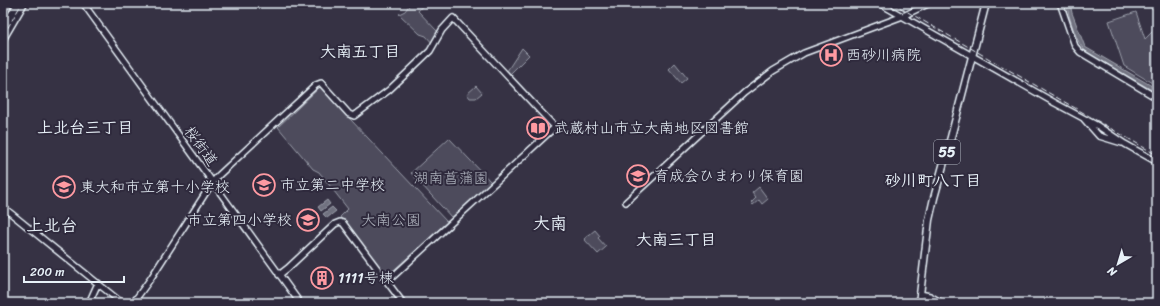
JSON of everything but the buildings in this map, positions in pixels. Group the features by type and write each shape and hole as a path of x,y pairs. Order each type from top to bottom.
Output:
{"main road":[{"path":"3,30 18,3"},
{"path":"3,39 24,3"},
{"name":"55","path":"919,303 929,220 986,3"}],"street":[{"name":"桜街道","path":"83,3 300,303"},
{"path":"880,3 1109,132 1125,144 1157,162"},
{"path":"626,202 744,93 773,71 804,53 903,16 930,3"},
{"path":"1060,3 1075,46 1080,52 1157,98"},
{"path":"133,303 151,278 212,183 229,165 318,83 321,83 349,114 354,116 389,90 430,51 442,30 453,18 555,126 387,282"},
{"path":"3,207 122,303"},
{"path":"279,275 335,224 340,222 343,223 403,303"},
{"path":"89,303 98,283"},
{"path":"920,294 930,296 942,303"}],"green space":[{"path":"411,3 425,3 418,11 438,32 433,44 426,36 420,34 399,14 405,11"},
{"path":"1136,12 1145,39 1157,27 1157,86 1124,66 1109,21"},
{"path":"522,48 529,55 510,74 507,71"},
{"path":"675,63 687,78 681,83 669,69"},
{"path":"476,86 482,93 476,98 470,98 467,94"},
{"name":"大南公園","path":"320,87 447,222 386,277 340,217 348,209 319,172 313,169 278,127"},
{"name":"湖南菖蒲園","path":"449,138 491,182 452,218 411,173"},
{"path":"759,187 768,199 762,204 759,200 753,205 751,203 756,198 752,193"},
{"path":"595,230 600,236 598,238 606,247 598,254 584,239"}],"water":[{"path":"1066,3 1070,3 1072,13 1085,47 1157,89 1157,93 1083,49 1076,37"},
{"path":"327,200 330,204 321,211 318,207"},
{"path":"332,207 336,211 327,218 323,214"}],"railway":[{"path":"3,36 22,3"},
{"path":"892,3 1157,155"}],"place":[{"name":"西砂川病院","path":"831,55"},
{"name":"武蔵村山市立大南地区図書館","path":"538,128"},
{"name":"育成会ひまわり保育園","path":"638,176"},
{"name":"市立第二中学校","path":"264,185"},
{"name":"東大和市立第十小学校","path":"64,187"},
{"name":"市立第四小学校","path":"308,220"},
{"name":"1111号棟","path":"322,278"}],"district":[{"name":"大南五丁目","path":"360,51"},
{"name":"上北台三丁目","path":"85,127"},
{"name":"砂川町八丁目","path":"933,180"},
{"name":"大南","path":"550,223"},
{"name":"上北台","path":"52,225"},
{"name":"大南三丁目","path":"676,239"}]}
